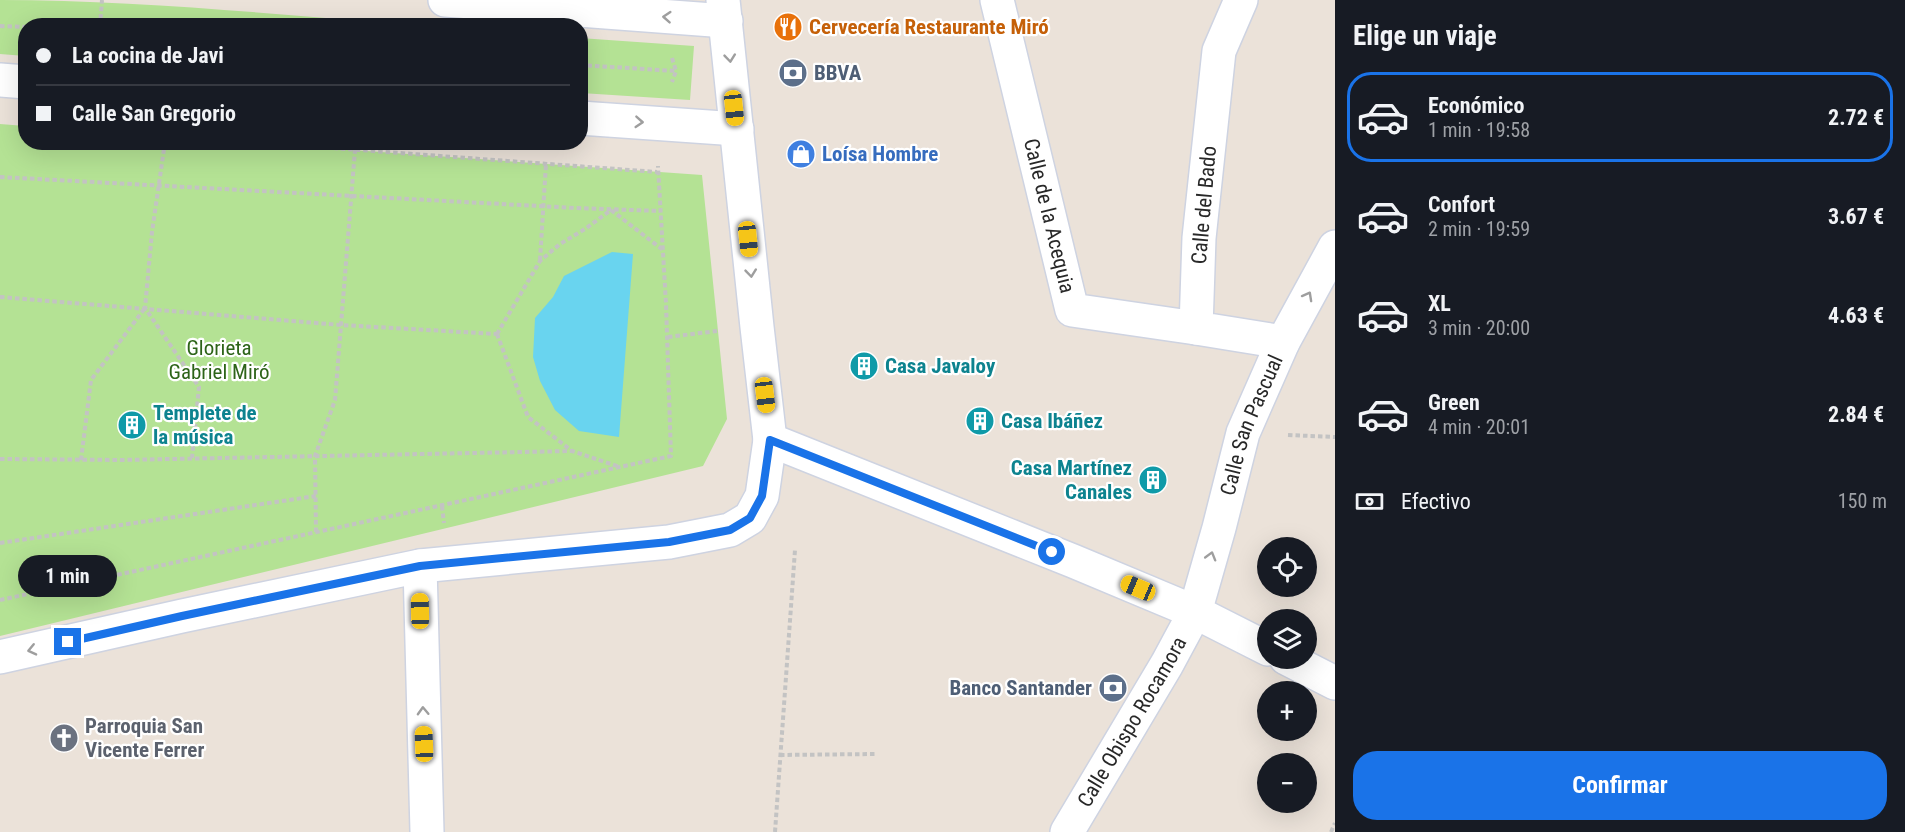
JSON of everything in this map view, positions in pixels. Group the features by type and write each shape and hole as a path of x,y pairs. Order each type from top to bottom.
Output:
{"street":[{"path":"0,657 420,566 669,542 730,530 750,518 762,496 770,440 756,327 725,10 445,0"},
{"name":"Calle de la Acequia","path":"997,0 1072,310 1196,328"},
{"name":"Calle del Bado","path":"1196,328 1199,238 1219,51 1241,0"},
{"path":"0,80 18,81"},
{"path":"588,119 736,129"},
{"name":"Calle San Pascual","path":"1195,612 1243,433 1283,342 1335,247"},
{"path":"1196,328 1283,342"},
{"path":"770,440 1073,561 1195,612 1257,643"},
{"path":"420,566 428,832"},
{"name":"Calle Obispo Rocamora","path":"1067,832 1167,664 1195,612"},
{"path":"1308,669 1335,683"}],"path":[{"path":"101,18 102,0"},
{"path":"0,26 18,27"},
{"path":"588,66 676,71"},
{"path":"81,460 91,380 145,309 164,150"},
{"path":"0,600 671,456 668,337 657,172 355,150 334,400 315,456 316,532"},
{"path":"540,261 546,164"},
{"path":"0,177 543,207 660,211"},
{"path":"611,210 663,251"},
{"path":"497,334 540,261 560,244 585,230 611,210"},
{"path":"0,297 341,325 497,334"},
{"path":"145,309 199,387 192,458"},
{"path":"668,337 756,327"},
{"path":"497,334 528,417 572,451 620,467"},
{"path":"0,459 81,460 572,451"},
{"path":"0,543 316,496"},
{"path":"775,832 795,550"},
{"path":"780,755 875,754"},
{"path":"1330,832 1335,823"}],"green space":[{"path":"0,0 104,2 325,18 18,18 18,55 0,54"},
{"path":"588,39 694,46 690,100 588,93"},
{"name":"Glorieta Gabriel Miró","path":"0,124 18,125 18,150 352,150 702,175 727,419 703,466 0,636"}],"water":[{"path":"612,252 633,254 619,437 579,431 555,410 540,381 533,357 535,318 553,297 564,276"}],"place":[{"name":"Cervecería Restaurante Miró","path":"788,27"},
{"name":"BBVA","path":"793,73"},
{"name":"Loísa Hombre","path":"801,154"},
{"name":"Casa Javaloy","path":"864,366"},
{"name":"Casa Ibáñez","path":"980,421"},
{"name":"Templete de la música","path":"132,425"},
{"name":"Casa Martínez Canales","path":"1153,480"},
{"name":"Banco Santander","path":"1113,688"},
{"name":"Parroquia San Vicente Ferrer","path":"64,738"}],"route":[{"path":"68,642 420,566 669,542 730,530 750,518 762,496 770,440 1052,552"}]}
